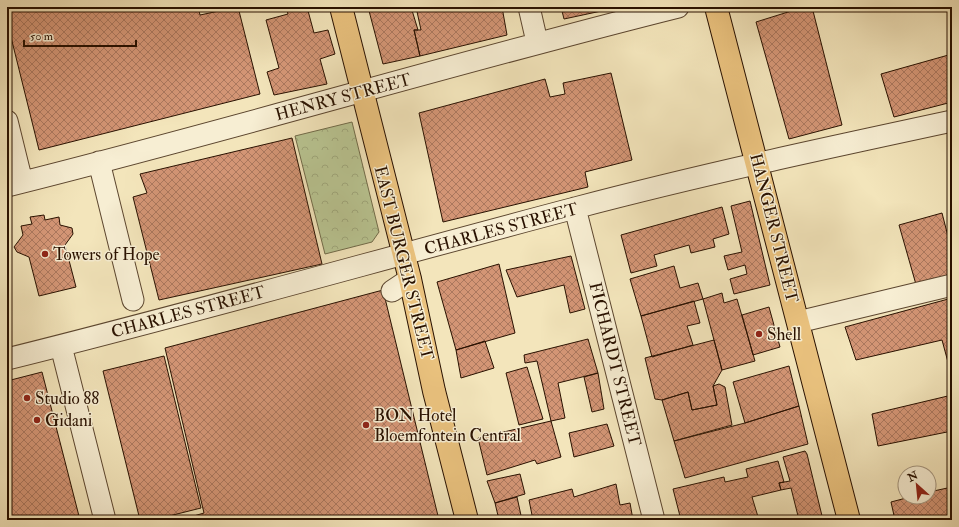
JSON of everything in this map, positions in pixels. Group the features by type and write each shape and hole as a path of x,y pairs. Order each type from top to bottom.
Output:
{"main road":[{"name":"EAST BURGER STREET","path":"341,7 412,287 434,391 467,520"},
{"name":"HANGER STREET","path":"716,7 758,163 849,520"}],"street":[{"path":"529,7 537,42"},
{"name":"HENRY STREET","path":"15,184 362,92 537,42 678,7"},
{"path":"7,121 15,184"},
{"name":"CHARLES STREET","path":"7,359 404,255 575,208 758,163 952,121"},
{"path":"99,162 133,300"},
{"name":"FICHARDT STREET","path":"575,208 654,520"},
{"path":"798,322 952,286"},
{"path":"61,346 99,515"}],"green space":[{"path":"352,122 379,232 372,242 325,254 295,136"}],"building":[{"path":"7,7 198,7 200,15 238,7 260,94 39,150 7,21"},
{"path":"286,7 307,7 314,33 328,30 335,54 320,59 327,84 274,95 267,72 279,68 266,20 288,14"},
{"path":"368,7 411,7 418,30 414,30 420,56 383,64"},
{"path":"416,7 502,7 507,35 420,56 414,30 421,30"},
{"path":"561,7 620,7 564,19"},
{"path":"804,7 812,7 842,125 789,139 756,22"},
{"path":"952,54 952,102 894,117 881,74"},
{"path":"611,73 632,160 585,172 588,187 443,222 419,113 545,79 550,97 565,94 563,83"},
{"path":"292,138 322,264 159,300 133,197 147,193 140,174"},
{"path":"750,201 770,285 734,294 730,279 747,274 745,265 728,270 724,256 742,252 731,206"},
{"path":"722,207 729,234 713,239 715,247 691,253 689,245 654,255 657,266 631,273 621,235"},
{"path":"942,213 952,252 952,281 917,288 899,225"},
{"name":"Towers of Hope","path":"44,215 45,220 59,217 60,225 72,228 73,234 65,245 76,287 39,296 29,257 17,252 14,247 23,235 21,226 32,224 30,217"},
{"path":"571,256 585,309 570,313 564,285 517,297 506,270"},
{"path":"499,264 515,333 456,350 437,282"},
{"path":"674,266 680,288 698,283 703,299 641,316 630,279"},
{"path":"383,290 439,520 180,520 204,513 165,348"},
{"path":"722,293 724,303 737,299 755,361 722,370 703,299"},
{"path":"952,298 952,377 942,340 856,360 845,327"},
{"path":"694,301 700,323 687,326 693,345 652,357 641,316"},
{"path":"769,307 780,347 753,355 742,315"},
{"path":"588,339 598,373 558,383 565,418 551,421 537,361 525,363 524,355"},
{"path":"714,340 722,370 713,386 717,405 692,410 688,392 662,400 655,399 645,358"},
{"path":"485,341 494,368 461,378 456,350"},
{"path":"164,356 201,508 153,520 140,520 103,371"},
{"path":"789,366 799,406 745,423 733,382"},
{"path":"527,367 543,419 519,425 506,373"},
{"path":"42,372 80,520 7,520 7,381"},
{"path":"598,373 604,409 592,412 584,377"},
{"path":"719,384 725,387 732,425 674,441 662,400 688,392 692,410 717,405 713,386"},
{"path":"952,395 952,431 878,446 872,414"},
{"path":"799,406 808,444 685,478 674,441 745,423"},
{"path":"551,421 561,457 537,464 535,460 487,475 478,438"},
{"path":"607,424 614,446 574,457 569,433"},
{"path":"805,451 823,520 799,520 791,488 781,490 779,483 790,481 783,457"},
{"path":"778,461 784,482 779,483 781,490 752,497 759,520 681,520 673,489 724,477 725,482 748,477 746,469"},
{"path":"520,474 525,494 495,503 487,481"},
{"path":"616,484 620,505 630,503 633,520 533,520 529,500 572,489 574,497"},
{"path":"952,487 952,520 895,520 891,502 897,500 897,505 937,505 937,490"},
{"path":"517,497 522,520 499,520 495,503"}],"place":[{"name":"Towers of Hope","path":"45,254"},
{"name":"Shell","path":"759,334"},
{"name":"Studio 88","path":"27,398"},
{"name":"Gidani","path":"37,420"},
{"name":"BON Hotel Bloemfontein Central","path":"366,425"}]}
